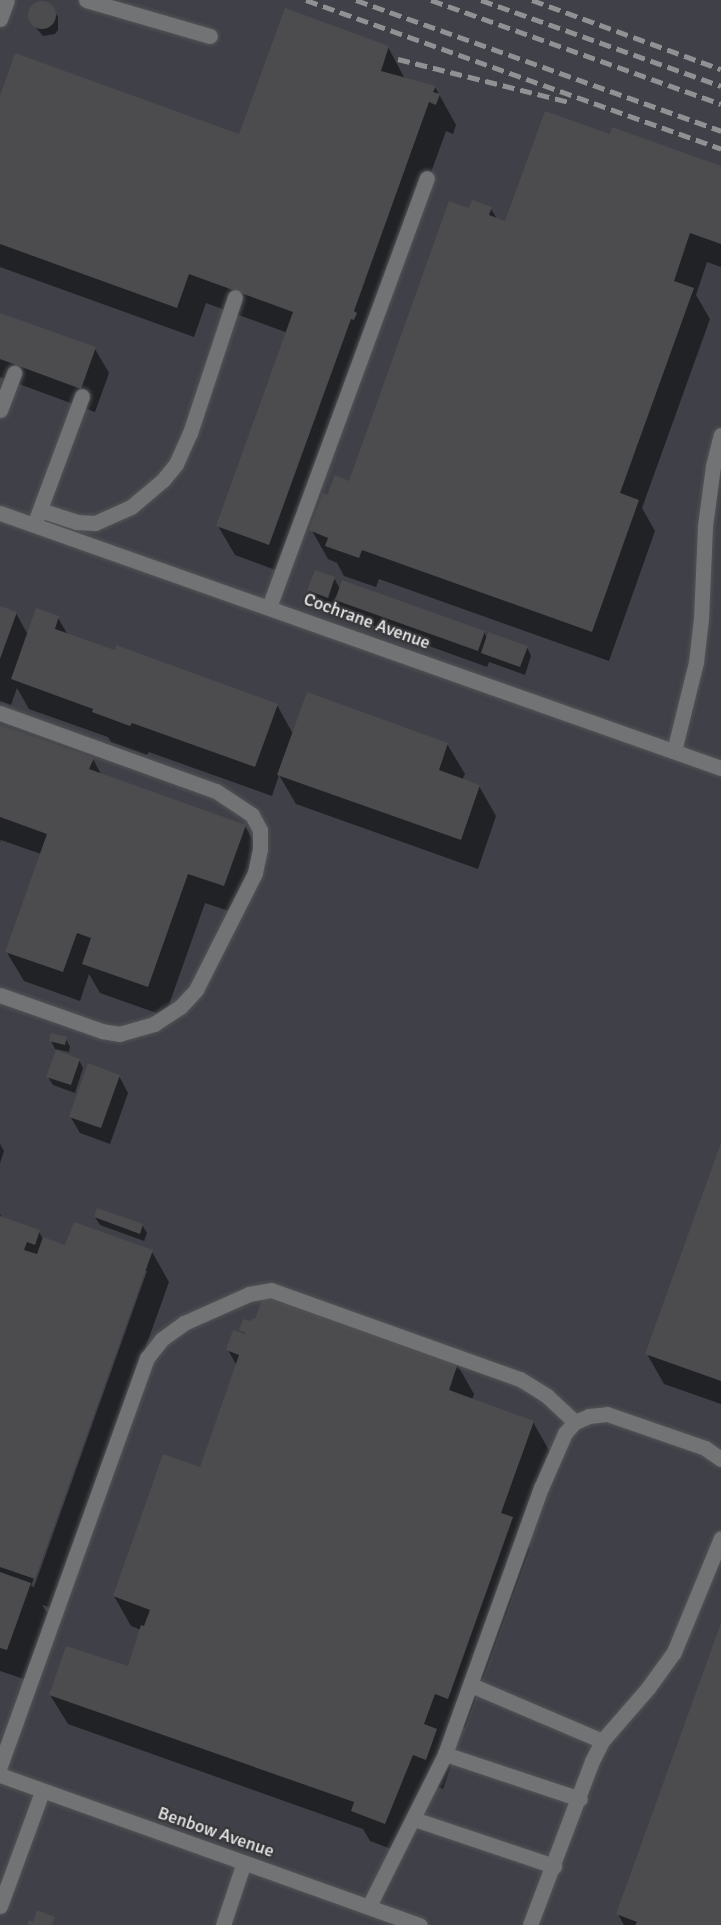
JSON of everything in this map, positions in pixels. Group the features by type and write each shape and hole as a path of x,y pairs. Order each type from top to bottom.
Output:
{"lane":[{"path":"0,19 7,0"},
{"path":"86,0 210,36"},
{"path":"269,607 427,178"},
{"path":"40,510 76,522 95,523 131,507 163,480 176,464 190,433 235,297"},
{"path":"0,410 14,373"},
{"path":"34,525 82,396"},
{"path":"674,751 696,662 701,619 705,526 713,466 721,435"},
{"name":"Cochrane Avenue","path":"0,513 721,768"},
{"path":"0,713 216,791 252,815 260,830 260,849 255,873 196,990 180,1007 154,1024 120,1034 102,1031 0,995"},
{"path":"0,1766 147,1358 162,1339 184,1323 249,1293 271,1290 520,1379 547,1396 575,1422"},
{"path":"369,1906 445,1755 540,1488 565,1433 575,1422 589,1416 607,1414 705,1448 721,1459"},
{"path":"530,1925 580,1799 592,1761 602,1741 648,1688 674,1652 721,1538"},
{"path":"471,1685 602,1741"},
{"path":"445,1755 580,1799"},
{"name":"Benbow Avenue","path":"0,1775 42,1792 420,1925"},
{"path":"0,1906 42,1792"},
{"path":"414,1819 554,1866"},
{"path":"223,1925 244,1862"}],"shaded area":[{"path":"0,0 721,0 721,1925 0,1925"}],"building":[{"path":"42,1 52,5 56,15 52,25 42,29 32,25 28,15 32,5"},
{"path":"285,8 389,46 381,71 436,86 433,92 440,94 436,105 429,102 354,311 357,313 354,320 351,319 269,545 216,526 293,312 189,274 177,308 0,244 0,96 15,53 239,134"},
{"path":"545,111 610,134 612,127 721,166 721,244 690,233 674,281 694,288 620,493 639,500 592,632 362,550 359,558 325,546 328,538 309,530 323,493 327,495 335,475 349,481 449,201 469,208 472,200 492,207 489,215 505,221"},
{"path":"0,313 96,347 81,389 0,359"},
{"path":"315,570 335,577 328,598 307,590"},
{"path":"342,580 485,631 478,651 335,600"},
{"path":"0,606 17,612 0,659"},
{"path":"36,608 59,616 55,629 115,650 116,645 278,704 255,767 132,723 130,726 92,712 93,709 11,679"},
{"path":"488,632 528,646 520,667 481,653"},
{"path":"307,692 448,743 439,770 480,785 461,840 277,775"},
{"path":"0,725 94,758 89,769 246,825 224,886 188,874 148,987 82,964 91,938 77,933 63,972 5,952 47,834 0,817"},
{"path":"51,1033 67,1037 65,1045 49,1041"},
{"path":"56,1050 80,1059 71,1085 46,1077"},
{"path":"88,1063 120,1075 101,1128 69,1117"},
{"path":"721,1143 721,1381 645,1354"},
{"path":"97,1208 143,1224 140,1234 94,1217"},
{"path":"0,1216 40,1230 35,1245 27,1242 24,1250 37,1254 43,1237 65,1245 74,1222 153,1250 35,1579 0,1567"},
{"path":"264,1293 458,1363 449,1390 534,1421 501,1513 513,1517 448,1699 435,1694 424,1724 437,1729 426,1760 413,1755 385,1824 351,1811 354,1802 49,1695 66,1646 128,1666 141,1625 144,1626 150,1610 113,1596 163,1454 200,1467 239,1355 226,1350 233,1330 246,1334 239,1330 243,1319 251,1321 252,1318 255,1319"},
{"path":"0,1572 31,1583 7,1650 0,1648"},
{"path":"721,1623 721,1925 635,1925 637,1922 616,1914"},
{"path":"37,1910 55,1917 52,1925 27,1925 29,1920 33,1922"}],"railway":[{"path":"306,0 721,149"},
{"path":"356,0 721,131"},
{"path":"431,0 721,104"},
{"path":"481,0 721,86"},
{"path":"532,0 721,69"},
{"path":"398,59 569,102"}]}
